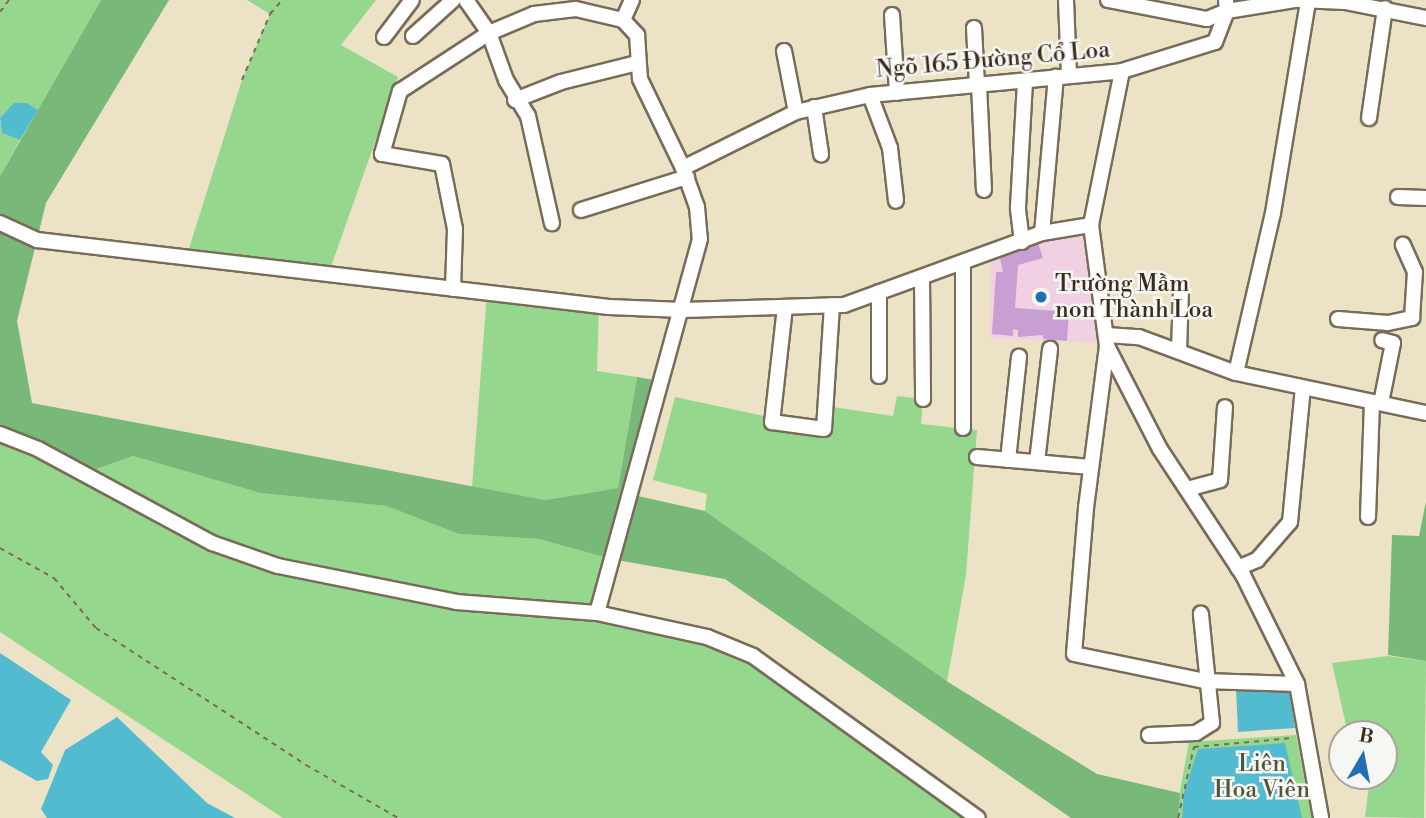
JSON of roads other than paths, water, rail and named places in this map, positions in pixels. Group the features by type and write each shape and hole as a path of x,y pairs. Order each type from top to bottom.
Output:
{"street":[{"path":"384,37 412,0"},
{"path":"413,36 453,0"},
{"path":"466,0 489,33 515,100 528,116 552,222"},
{"path":"623,20 632,0"},
{"path":"1042,233 1063,77 1066,0"},
{"path":"1108,0 1207,19 1227,6 1297,0 1417,11"},
{"path":"1236,373 1273,213 1308,1"},
{"name":"Ngõ 165 Đường Cổ Loa","path":"581,210 685,172 796,112 814,107 870,95 1122,71 1215,42 1227,6"},
{"path":"1369,118 1385,8"},
{"path":"453,289 455,229 442,164 382,154 400,91 489,33 534,14 576,9 623,20 637,35 640,79 685,172 697,207 700,239 597,613"},
{"path":"892,15 897,93"},
{"path":"974,28 984,190"},
{"path":"784,51 796,112"},
{"path":"515,100 561,82 637,63"},
{"path":"1122,71 1091,225 1107,341 1091,467 1074,654 1210,681 1297,684"},
{"path":"1022,242 1018,215 1025,80"},
{"path":"870,95 890,148 896,201"},
{"path":"814,107 821,154"},
{"path":"1398,197 1426,198"},
{"path":"0,223 37,240 608,307 682,310 832,305 879,292 1042,233 1091,225"},
{"path":"1339,319 1388,323 1412,318 1420,271 1403,245"},
{"path":"963,263 963,428"},
{"path":"922,277 923,399"},
{"path":"1179,351 1181,291"},
{"path":"879,292 880,376"},
{"path":"785,307 772,422 824,429 832,305"},
{"path":"1107,341 1139,337 1179,351 1205,366 1426,413"},
{"path":"1368,517 1376,402 1393,343 1382,340"},
{"path":"1107,341 1186,489 1238,569 1297,684 1321,818"},
{"path":"1037,462 1050,349"},
{"path":"1007,460 1020,357"},
{"path":"1238,569 1257,559 1290,522 1303,388"},
{"path":"1186,489 1220,480 1225,407"},
{"path":"0,434 37,449 212,543 278,566 456,602 597,613 707,636 753,656 978,818"},
{"path":"977,457 1091,467"},
{"path":"1149,736 1205,730 1212,723 1210,681 1201,614"}],"water":[{"path":"14,103 27,103 38,110 20,140 2,133 0,118"},
{"path":"0,653 71,700 41,752 53,765 48,779 37,781 0,760"},
{"path":"1282,687 1290,694 1295,728 1238,732 1236,688"},
{"path":"117,717 207,803 235,818 47,818 41,809 65,750"},
{"name":"Liên Hoa Viên","path":"1285,743 1302,818 1182,818 1184,793 1198,749"}],"place":[{"name":"Trường Mầm non Thành Loa","path":"1041,297"}]}
